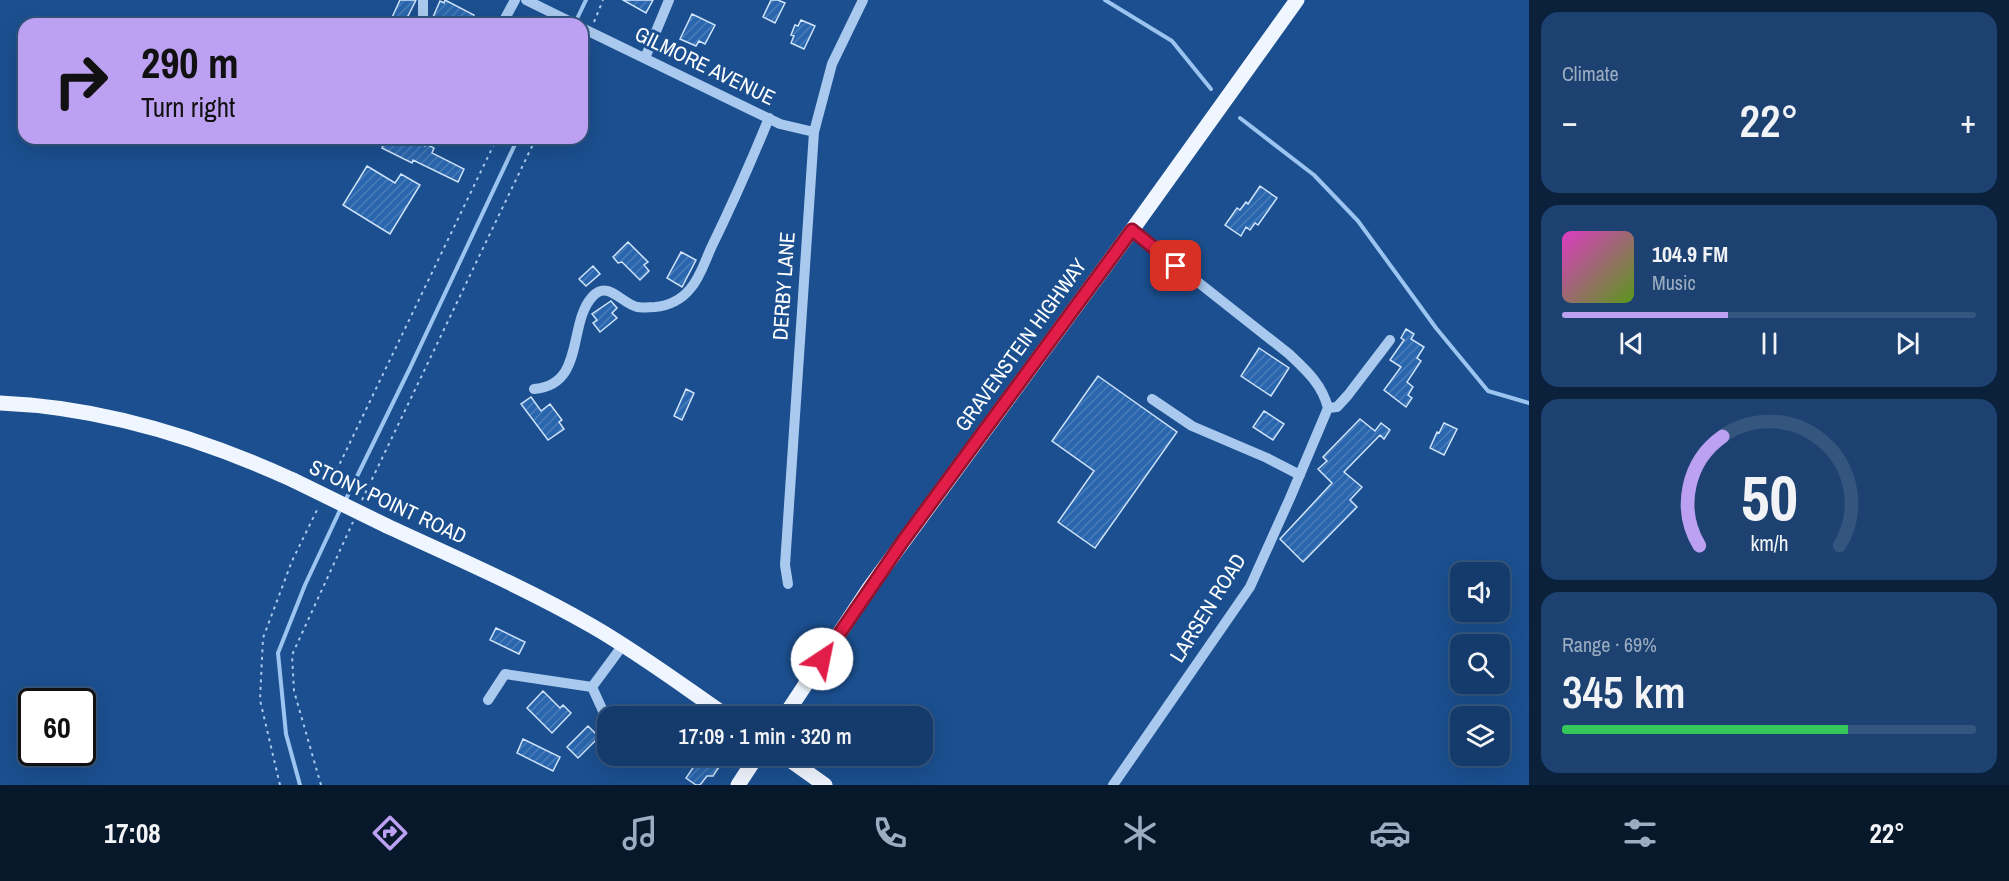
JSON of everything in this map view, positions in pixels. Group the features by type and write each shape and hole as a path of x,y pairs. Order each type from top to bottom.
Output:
{"main road":[{"name":"GRAVENSTEIN HIGHWAY","path":"791,706 870,587 1132,230 1297,0"},
{"name":"STONY POINT ROAD","path":"0,403 98,415 148,426 225,451 293,480 548,602 623,645 712,706"},
{"path":"738,785 751,766"},
{"path":"798,766 825,785"}],"street":[{"path":"423,0 423,18"},
{"path":"505,18 515,0"},
{"name":"GILMORE AVENUE","path":"526,0 563,18"},
{"path":"645,58 669,0"},
{"name":"DERBY LANE","path":"788,584 785,565 814,132 832,64 863,0"},
{"name":"GILMORE AVENUE","path":"588,30 780,124 814,132"},
{"path":"534,389 553,385 566,370 585,310 597,292 602,290 610,292 636,307 658,307 673,303 692,287 736,196 769,118"},
{"path":"1132,230 1289,354 1310,374 1325,394 1328,408 1337,407 1348,395 1390,340"},
{"path":"1152,399 1192,426 1267,458 1300,475"},
{"name":"LARSEN ROAD","path":"1113,785 1250,587 1328,408"},
{"path":"592,687 623,645"},
{"path":"488,700 505,674 592,687"},
{"path":"592,687 601,706"}],"path":[{"path":"587,18 603,0"},
{"path":"327,490 494,144"},
{"path":"362,500 533,144"},
{"path":"280,785 260,700 263,638 292,561 322,500"},
{"path":"321,785 294,691 292,655 354,518"}],"building":[{"path":"400,0 416,0 407,18 392,18"},
{"path":"445,0 474,15 473,18 433,18 440,1 444,3"},
{"path":"623,0 653,0 646,13"},
{"path":"771,0 785,3 775,23 763,17"},
{"path":"692,14 715,25 705,44 699,41 696,46 680,39"},
{"path":"801,20 815,26 804,49 791,43 795,25 798,26"},
{"path":"381,144 421,144 425,146 426,144 434,148 432,153 464,169 458,182 413,160 412,163 382,148"},
{"path":"367,166 395,183 401,174 420,185 390,234 343,205"},
{"path":"1260,186 1277,198 1258,225 1255,223 1250,230 1246,227 1241,236 1225,225 1237,208 1240,210 1246,202 1248,204"},
{"path":"628,242 648,262 644,265 649,271 640,280 622,262 618,263 613,257"},
{"path":"681,252 696,260 682,287 667,278"},
{"path":"593,266 600,274 586,286 579,279"},
{"path":"611,301 617,308 612,313 617,318 600,332 593,323 597,320 592,314"},
{"path":"1406,329 1414,334 1411,339 1424,347 1417,358 1421,361 1407,382 1413,387 1408,395 1412,398 1406,407 1384,390 1401,367 1390,360 1404,340 1401,338"},
{"path":"1259,348 1289,368 1271,396 1241,376"},
{"path":"1098,376 1177,432 1095,548 1058,522 1094,471 1052,441"},
{"path":"686,389 694,393 682,420 674,416"},
{"path":"531,397 541,411 550,404 562,420 559,422 564,429 548,440 521,404"},
{"path":"1264,411 1284,424 1273,440 1253,427"},
{"path":"1360,419 1375,431 1381,423 1390,430 1384,439 1380,435 1344,472 1362,487 1350,500 1357,507 1303,562 1280,539 1332,483 1318,469 1327,461 1323,457"},
{"path":"1444,423 1457,429 1444,455 1430,448"},
{"path":"496,628 525,642 519,654 490,640"},
{"path":"543,691 560,708 563,705 571,713 552,733 527,708"},
{"path":"588,726 597,735 597,739 578,758 567,747"},
{"path":"523,739 560,757 553,771 517,753"},
{"path":"694,766 720,766 713,776 707,776 700,785 686,778"}],"waterway":[{"path":"577,18 586,0"},
{"path":"1105,0 1172,41 1211,89"},
{"path":"1240,118 1314,175 1358,221 1436,328 1488,391 1529,403"},
{"path":"345,501 515,144"},
{"path":"300,785 286,734 278,653 305,585 341,508"}],"route":[{"path":"822,659 903,541 1132,230 1176,266"}]}
